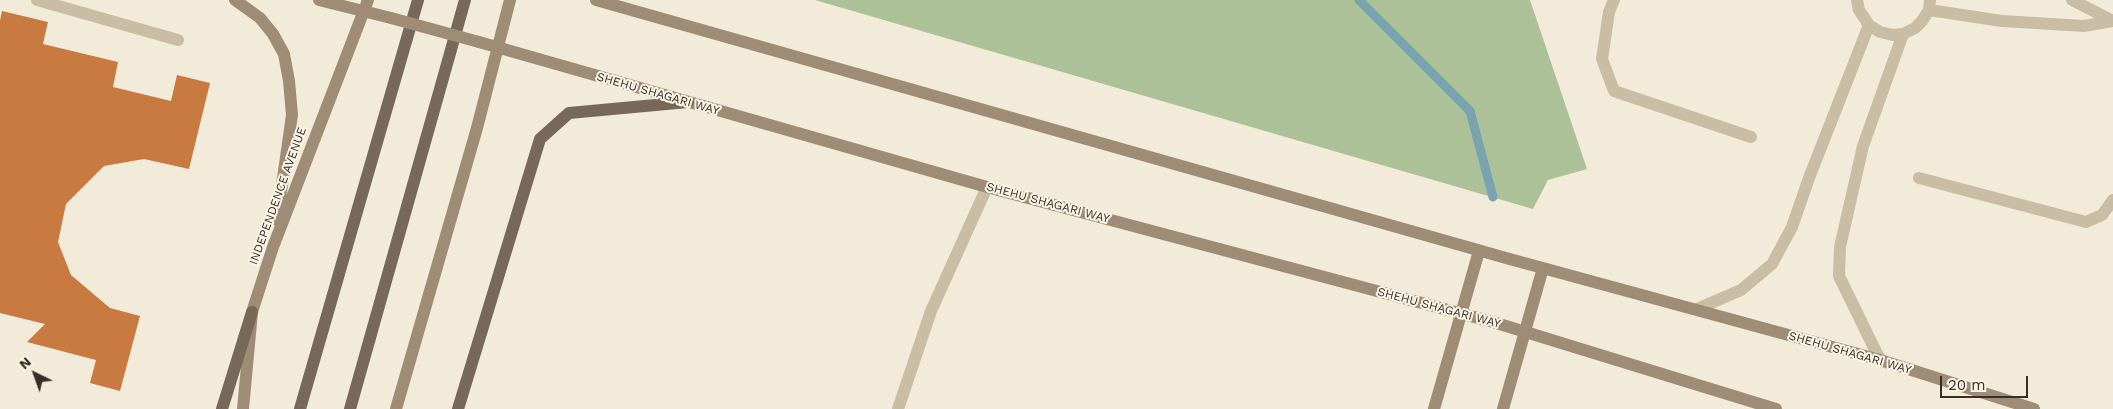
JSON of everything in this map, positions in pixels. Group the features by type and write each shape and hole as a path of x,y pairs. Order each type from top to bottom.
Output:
{"main road":[{"path":"234,0 260,18 272,34 284,54 289,81 292,115 273,247"},
{"name":"SHEHU SHAGARI WAY","path":"319,0 366,6 391,18 987,187 1461,313 1776,409"},
{"path":"300,409 418,0"},
{"path":"350,409 465,0"},
{"path":"396,409 477,128 510,0"},
{"name":"SHEHU SHAGARI WAY","path":"596,0 1480,251 1880,360 2034,409"},
{"name":"INDEPENDENCE AVENUE","path":"243,409 252,312 273,247 366,6"},
{"path":"458,409 540,139 569,113 688,102"},
{"path":"1434,409 1480,251"},
{"path":"1502,409 1543,268"},
{"path":"222,409 252,312"}],"lane":[{"path":"37,0 178,40"},
{"path":"1614,0 1609,12 1602,59 1614,91 1751,137"},
{"path":"1857,0 1859,10 1869,26 1880,32 1893,35 1903,34 1915,28 1922,21 1930,5 2002,21 2075,26 2113,21"},
{"path":"2072,0 2113,21"},
{"path":"1697,309 1741,290 1772,264 1792,227 1809,178 1869,26"},
{"path":"1880,360 1839,276 1840,248 1862,146 1903,34"},
{"path":"1919,178 2086,222 2102,215 2113,200"},
{"path":"898,409 931,311 987,187"}],"green space":[{"path":"815,0 1530,0 1587,169 1548,180 1533,209"}],"building":[{"path":"2,11 48,22 43,44 118,62 113,87 171,101 177,75 210,83 189,169 144,159 104,166 66,204 58,242 71,275 110,308 140,316 120,391 90,383 96,360 27,342 45,324 0,313 0,21"}],"waterway":[{"path":"1359,0 1470,111 1493,197"}]}
